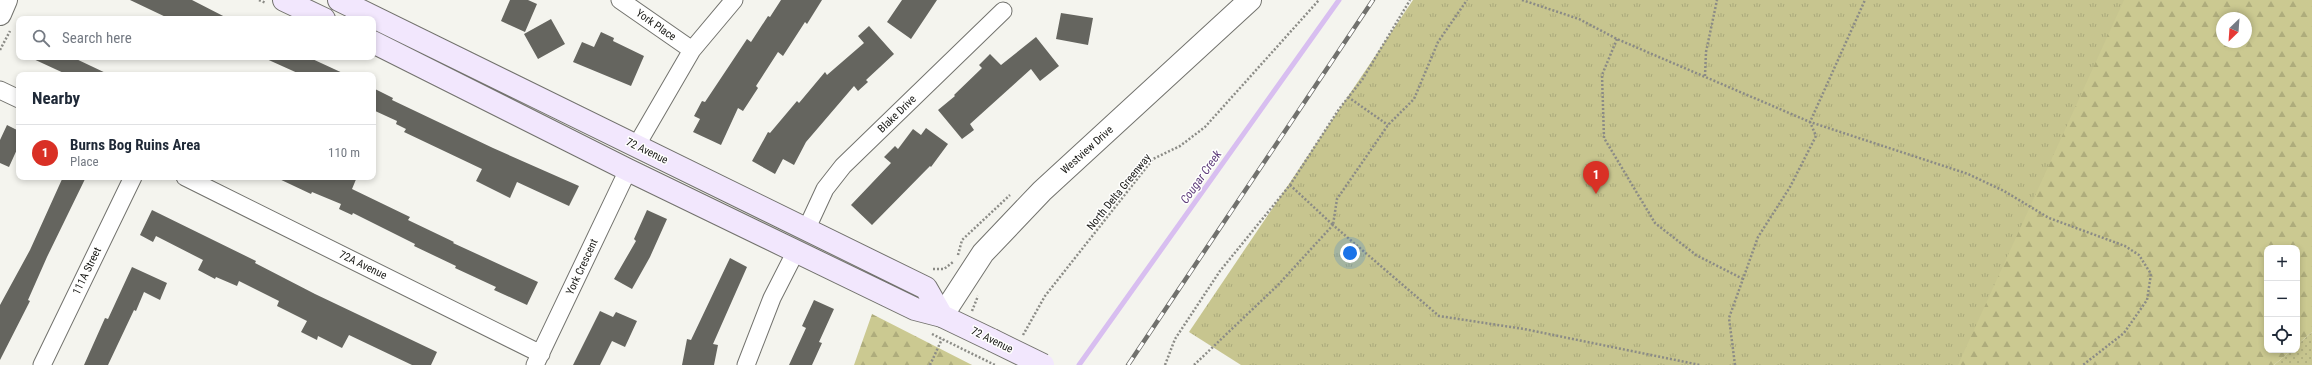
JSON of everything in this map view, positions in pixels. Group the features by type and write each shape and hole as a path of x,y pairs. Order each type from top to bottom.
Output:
{"main road":[{"path":"284,0 318,16"},
{"name":"72 Avenue","path":"339,0 372,16"},
{"name":"72 Avenue","path":"376,18 926,288 942,316"},
{"name":"72 Avenue","path":"376,44 628,170 915,309 942,316 987,349 1043,365"}],"street":[{"path":"0,14 6,0"},
{"name":"York Place","path":"620,0 692,50"},
{"path":"638,147 642,136 692,50 734,0"},
{"name":"Westview Drive","path":"942,316 984,253 1042,190 1250,0"},
{"name":"Blake Drive","path":"806,230 825,189 843,166 1003,11"},
{"path":"0,90 16,98"},
{"name":"York Crescent","path":"538,359 628,170"},
{"name":"111A Street","path":"42,365 132,180"},
{"name":"72A Avenue","path":"191,180 538,359"},
{"path":"746,365 772,298 796,251"}],"path":[{"name":"North Delta Greenway","path":"1022,338 1045,296 1153,159 1180,146 1205,127 1319,0"},
{"path":"1165,365 1175,339 1220,270 1290,185 1348,97 1362,80 1410,0"},
{"path":"1194,365 1278,285 1333,225 1337,199 1388,125 1414,99 1438,42 1467,0"},
{"path":"1522,0 1579,19 1617,39 1810,122 1968,174 2004,191 2049,218 2125,246 2139,255 2151,274 2147,300 2124,333 2083,365"},
{"path":"1705,76 1706,52 1717,0"},
{"path":"1735,365 1729,318 1758,237 1790,187 1816,136 1810,122 1865,0"},
{"path":"1617,39 1602,75 1604,138 1655,223 1696,255 1743,279"},
{"path":"1348,97 1388,125"},
{"path":"1290,185 1333,225 1439,316 1524,329 1700,365"},
{"path":"935,270 944,270 958,256"},
{"path":"930,365 942,339"},
{"path":"953,345 987,349 995,365"}],"green space":[{"path":"1413,0 2124,0 1958,365 1241,365 1189,332"},
{"path":"1733,0 2312,0 2312,332 2300,342 2300,245 2264,245 2264,353 2288,353 2274,365 1756,365"},
{"path":"872,314 972,365 854,365"},
{"path":"2312,332 2312,365 2274,365 2288,353 2300,353 2300,342"}],"building":[{"path":"130,0 192,0 223,16 164,16"},
{"path":"510,0 528,0 537,4 525,32 501,21"},
{"path":"781,0 822,0 807,24 805,22 783,56 778,52 756,86 758,88 743,111 738,108 721,145 693,132 700,119 694,116 702,101 705,102 747,39 751,42 768,16 770,17"},
{"path":"902,0 937,0 911,39 887,22"},
{"path":"1061,13 1093,18 1088,45 1056,39"},
{"path":"551,19 565,44 538,59 524,34"},
{"path":"869,26 894,54 866,80 868,82 858,91 854,86 806,142 794,165 783,159 775,174 752,161 768,132 770,133 797,101 799,103 825,72 827,75 864,43 858,36"},
{"path":"601,32 614,38 613,41 644,56 631,86 573,62 582,42 594,47"},
{"path":"1036,37 1059,66 1040,81 1031,69 970,124 974,130 962,139 938,110 955,96 954,95 982,68 979,65 990,54 1001,65"},
{"path":"36,60 78,60 104,72 62,72"},
{"path":"269,60 314,60 340,72 295,72"},
{"path":"376,90 393,98 392,100 493,148 579,186 569,206 517,182 510,198 476,181 482,169 404,132 406,129 396,124 397,121 376,111"},
{"path":"7,125 16,130 16,152 9,167 0,163 0,140"},
{"path":"926,128 948,144 931,167 930,166 872,225 851,205 891,163 884,157 895,146 898,149 913,129 921,135"},
{"path":"62,180 85,180 47,257 28,300 30,301 0,360 0,305 30,250"},
{"path":"281,180 356,180 352,189 410,217 408,220 454,242 453,243 538,282 527,305 494,290 496,287 455,268 456,266 414,246 415,244 353,213 352,215 339,209 341,204 312,192 311,194"},
{"path":"152,210 256,261 255,263 315,294 437,352 431,365 412,365 349,335 342,348 318,336 317,340 301,332 307,321 277,306 279,301 239,281 237,286 216,277 215,279 198,270 203,260 156,236 153,242 140,235"},
{"path":"647,210 667,219 650,257 632,289 614,279 636,241 634,239"},
{"path":"730,258 747,267 713,344 718,345 714,365 682,365 687,339 691,340"},
{"path":"132,267 167,283 160,300 144,292 136,311 134,310 108,365 84,365 105,318 108,319"},
{"path":"814,300 834,309 819,342 822,343 812,365 789,365 806,328 802,326"},
{"path":"600,311 613,317 616,312 637,321 625,347 612,341 600,365 573,365"}],"waterway":[{"name":"Cougar Creek","path":"1079,365 1339,0"}],"railway":[{"path":"1128,365 1373,0"}],"place":[{"name":"Burns Bog Ruins Area","path":"1596,194"}]}
